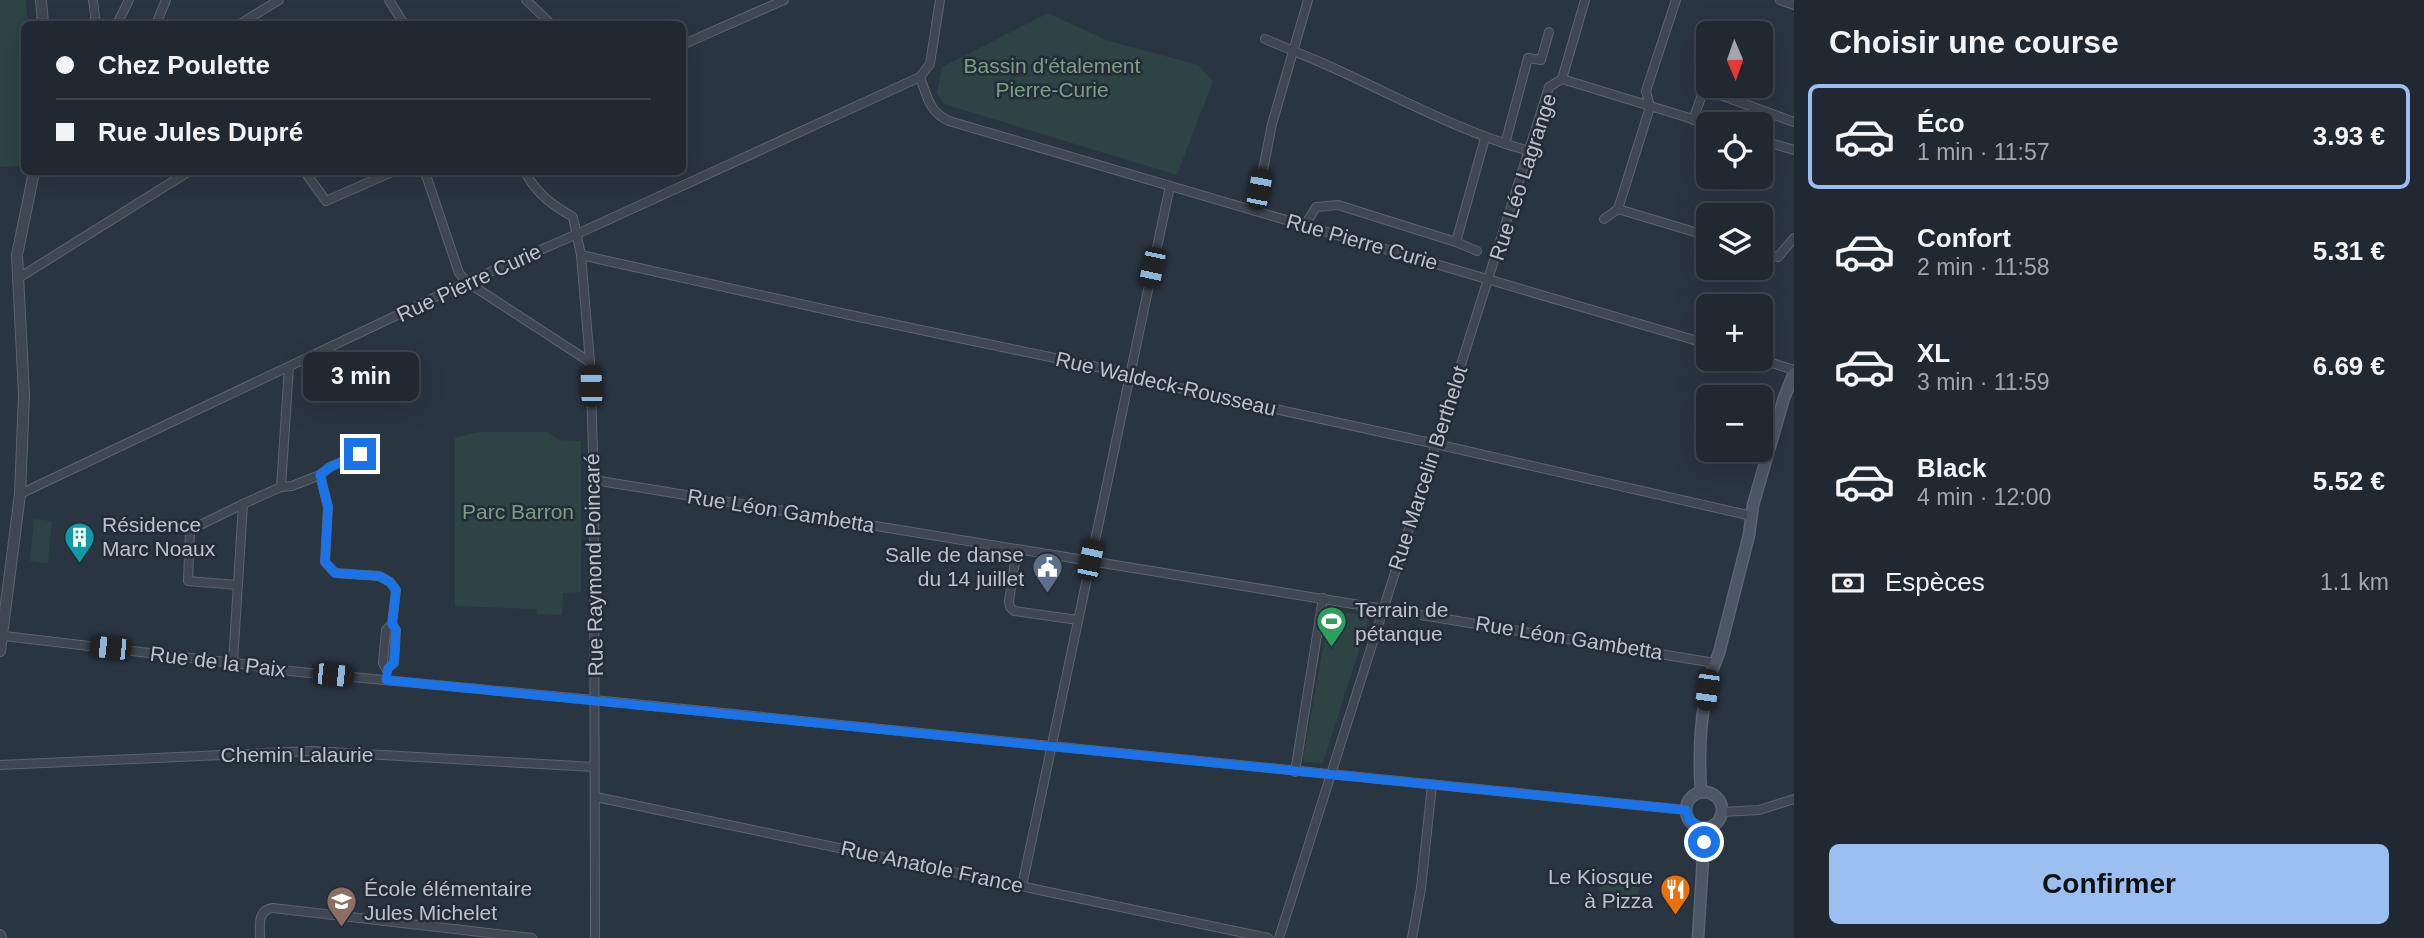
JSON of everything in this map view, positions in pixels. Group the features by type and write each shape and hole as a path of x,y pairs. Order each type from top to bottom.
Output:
{"main road":[{"path":"1702,792 1700,751 1707,690 1784,398 1794,372"},
{"path":"1702,792 1712,793 1717,797 1722,812 1713,825 1703,828 1689,820 1686,810 1689,800 1702,792"},
{"path":"1698,938 1703,828"}],"street":[{"path":"41,0 43,21"},
{"path":"93,0 96,21"},
{"path":"118,21 129,0"},
{"path":"157,21 166,0"},
{"path":"245,21 279,0"},
{"path":"389,0 402,21"},
{"path":"526,0 548,21"},
{"path":"686,43 783,0"},
{"name":"Rue Pierre Curie","path":"20,494 467,282 920,77 930,64 940,0"},
{"path":"1255,211 1272,124 1308,0"},
{"name":"Rue Léo Lagrange","path":"1489,279 1549,87 1562,79 1585,0"},
{"path":"1604,219 1618,209 1650,107 1646,91 1676,0"},
{"path":"1780,0 1794,5"},
{"path":"1505,144 1528,58 1541,60 1549,32"},
{"path":"1265,39 1485,138 1529,151"},
{"name":"Rue Pierre Curie","path":"920,77 937,116 949,121 1696,340"},
{"path":"1562,79 1696,121"},
{"path":"1693,120 1704,89 1794,122"},
{"path":"1456,242 1485,138"},
{"path":"1773,144 1794,150"},
{"path":"0,651 4,636 4,594 20,494 24,395 18,248 33,175"},
{"path":"18,279 183,175"},
{"path":"307,175 326,201 385,175"},
{"path":"426,175 459,273 467,282 590,362"},
{"path":"527,175 534,188 548,202 573,217 577,234"},
{"path":"1022,886 1170,186"},
{"path":"1305,225 1315,207 1338,205 1477,251"},
{"path":"1618,209 1696,232"},
{"name":"Rue Raymond Poincaré","path":"577,234 590,362 594,480 596,938"},
{"path":"1773,256 1778,257 1794,238"},
{"name":"Rue Waldeck-Rousseau","path":"580,255 1121,372 1129,377 1752,516"},
{"name":"Rue Marcelin Berthelot","path":"1279,938 1489,279"},
{"path":"1773,364 1794,372"},
{"path":"281,487 289,367"},
{"path":"238,585 188,581 190,530 281,487 292,486 320,475 330,467 360,454"},
{"path":"320,475 328,507 325,562 335,573 379,576 390,582 396,590 392,624 386,630 383,663 388,668 386,680"},
{"name":"Rue Léon Gambetta","path":"594,480 1715,663"},
{"path":"233,662 243,505"},
{"path":"1017,549 1010,607 1014,611 1078,620"},
{"path":"1296,772 1323,598"},
{"name":"Rue de la Paix","path":"4,636 233,662 279,670 1686,810"},
{"name":"Chemin Lalaurie","path":"0,765 312,751 594,767"},
{"path":"1412,938 1421,888 1433,785"},
{"name":"Rue Anatole France","path":"596,797 1268,938"},
{"path":"1722,812 1759,810 1794,799"},
{"path":"260,938 261,915 265,910 273,908 532,938"}],"green space":[{"path":"0,0 26,0 28,21 21,21 21,166 0,167"},
{"name":"Bassin d'étalement Pierre-Curie","path":"1048,13 1106,40 1198,65 1213,81 1177,175 944,104 937,93 942,67"},
{"name":"Parc Barron","path":"478,432 547,432 559,440 581,441 581,592 563,593 562,615 537,614 536,609 455,606 455,438"},
{"path":"34,519 52,521 48,563 30,561"},
{"path":"1330,610 1370,616 1323,763 1305,762 1303,758"},
{"path":"1609,881 1640,887 1636,907 1614,902 1613,908 1599,906 1600,883 1608,884"}],"place":[{"name":"Résidence Marc Noaux","path":"79,564"},
{"name":"Salle de danse du 14 juillet","path":"1047,594"},
{"name":"Terrain de pétanque","path":"1332,649"},
{"name":"Le Kiosque à Pizza","path":"1676,916"},
{"name":"École élémentaire Jules Michelet","path":"341,928"}],"route":[{"path":"360,454 330,467 320,475 328,507 325,562 335,573 379,576 390,582 396,590 392,624 396,630 394,663 388,668 386,680 1686,810 1689,820 1703,828 1704,842"}]}
